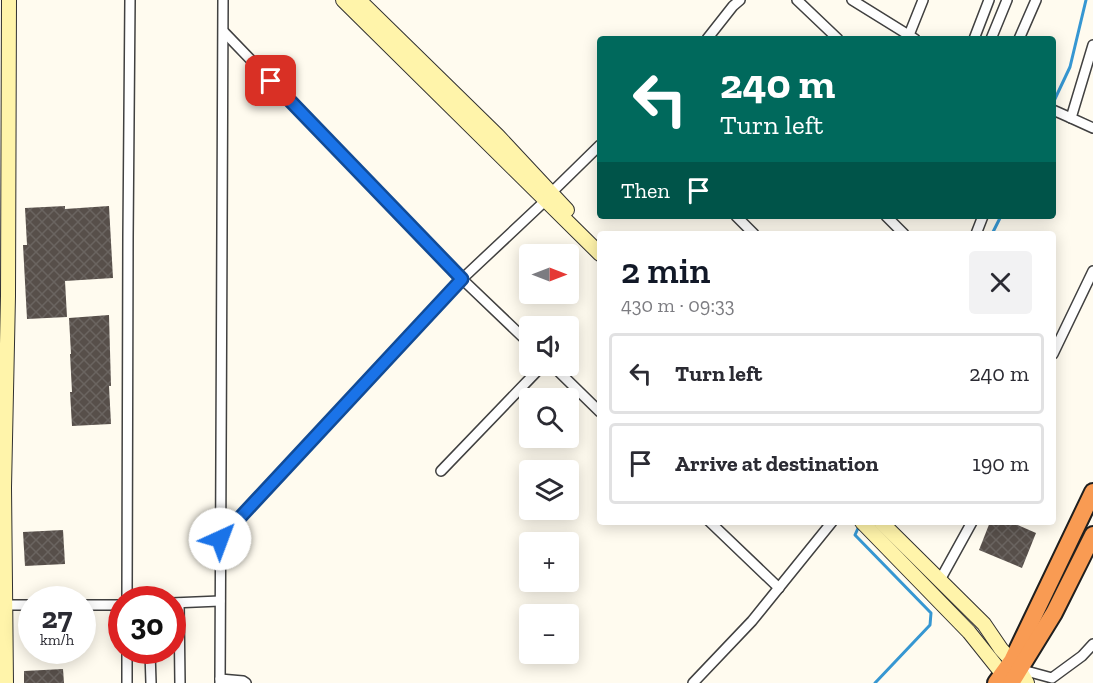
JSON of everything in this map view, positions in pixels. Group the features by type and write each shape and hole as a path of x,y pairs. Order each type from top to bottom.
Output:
{"highway":[{"path":"1011,677 1093,492"},
{"path":"1011,677 1054,613 1093,535"}],"street":[{"path":"4,675 6,605 4,239 9,0"},
{"path":"127,586 130,0"},
{"path":"224,0 220,681 246,683"},
{"path":"343,0 548,197 597,239"},
{"path":"359,0 498,136 548,197 597,251"},
{"path":"709,36 740,0"},
{"path":"797,0 835,36"},
{"path":"852,0 910,36"},
{"path":"912,36 923,0"},
{"path":"975,36 989,0"},
{"path":"992,36 1007,0"},
{"path":"1020,36 1036,0"},
{"path":"224,32 462,279 519,333"},
{"path":"1071,118 1089,72 1093,45"},
{"path":"1056,111 1093,128"},
{"path":"220,539 462,279 597,148"},
{"path":"739,219 751,231"},
{"path":"889,219 901,231"},
{"path":"1056,348 1093,271"},
{"path":"441,471 533,376"},
{"path":"562,376 597,409"},
{"path":"713,525 779,588"},
{"path":"693,683 752,621 830,525"},
{"path":"865,525 1011,677 1052,678 1082,656 1093,644"},
{"path":"884,525 984,624 1001,649 1011,677"},
{"path":"940,580 970,525"},
{"path":"186,603 220,601"},
{"path":"6,605 18,605"},
{"path":"127,664 127,683"},
{"path":"150,664 151,683"},
{"path":"179,664 180,683"}],"building":[{"path":"65,206 65,209 109,206 113,278 65,281 67,317 27,319 23,245 27,245 25,208"},
{"path":"109,315 111,424 72,426 69,318"},
{"path":"989,525 1018,525 1036,533 1022,568 979,550"},
{"path":"63,530 65,564 25,566 23,532"},
{"path":"63,669 64,683 24,683 24,671"}],"waterway":[{"path":"1056,97 1070,67 1086,0"},
{"path":"994,231 1000,219"},
{"path":"859,526 855,535 931,613 930,625 875,683"}],"route":[{"path":"220,539 462,279 271,81"}]}
